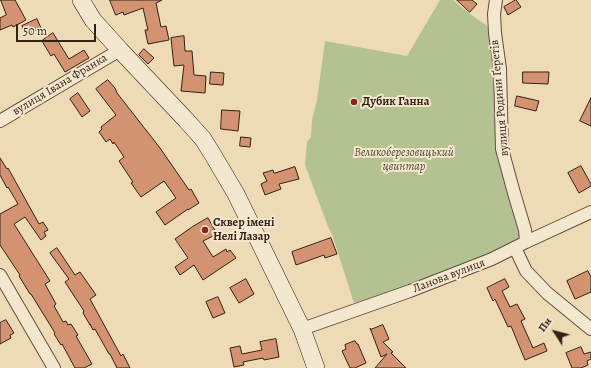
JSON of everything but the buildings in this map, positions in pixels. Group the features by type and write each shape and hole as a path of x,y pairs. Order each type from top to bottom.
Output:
{"street":[{"path":"81,0 93,20 186,120 203,139 213,154 239,201 302,329 316,368"},
{"name":"вулиця Родини Ґеретів","path":"496,0 494,14 500,69 502,149 525,230 526,242"},
{"name":"вулиця Івана Франка","path":"0,121 120,50"},
{"name":"Ланова вулиця","path":"302,329 410,291 492,259 591,212"},
{"path":"515,248 526,271 547,293 591,329"},
{"path":"0,275 54,368"}],"green space":[{"name":"Великоберезовицький цвинтар","path":"440,0 453,0 486,25 491,32 520,238 498,251 354,303 332,234 305,165 307,142 311,137 312,120 317,100 325,41 407,56"}],"place":[{"name":"Дубик Ганна","path":"354,102"},
{"name":"Сквер імені Нелі Лазар","path":"205,230"}]}
